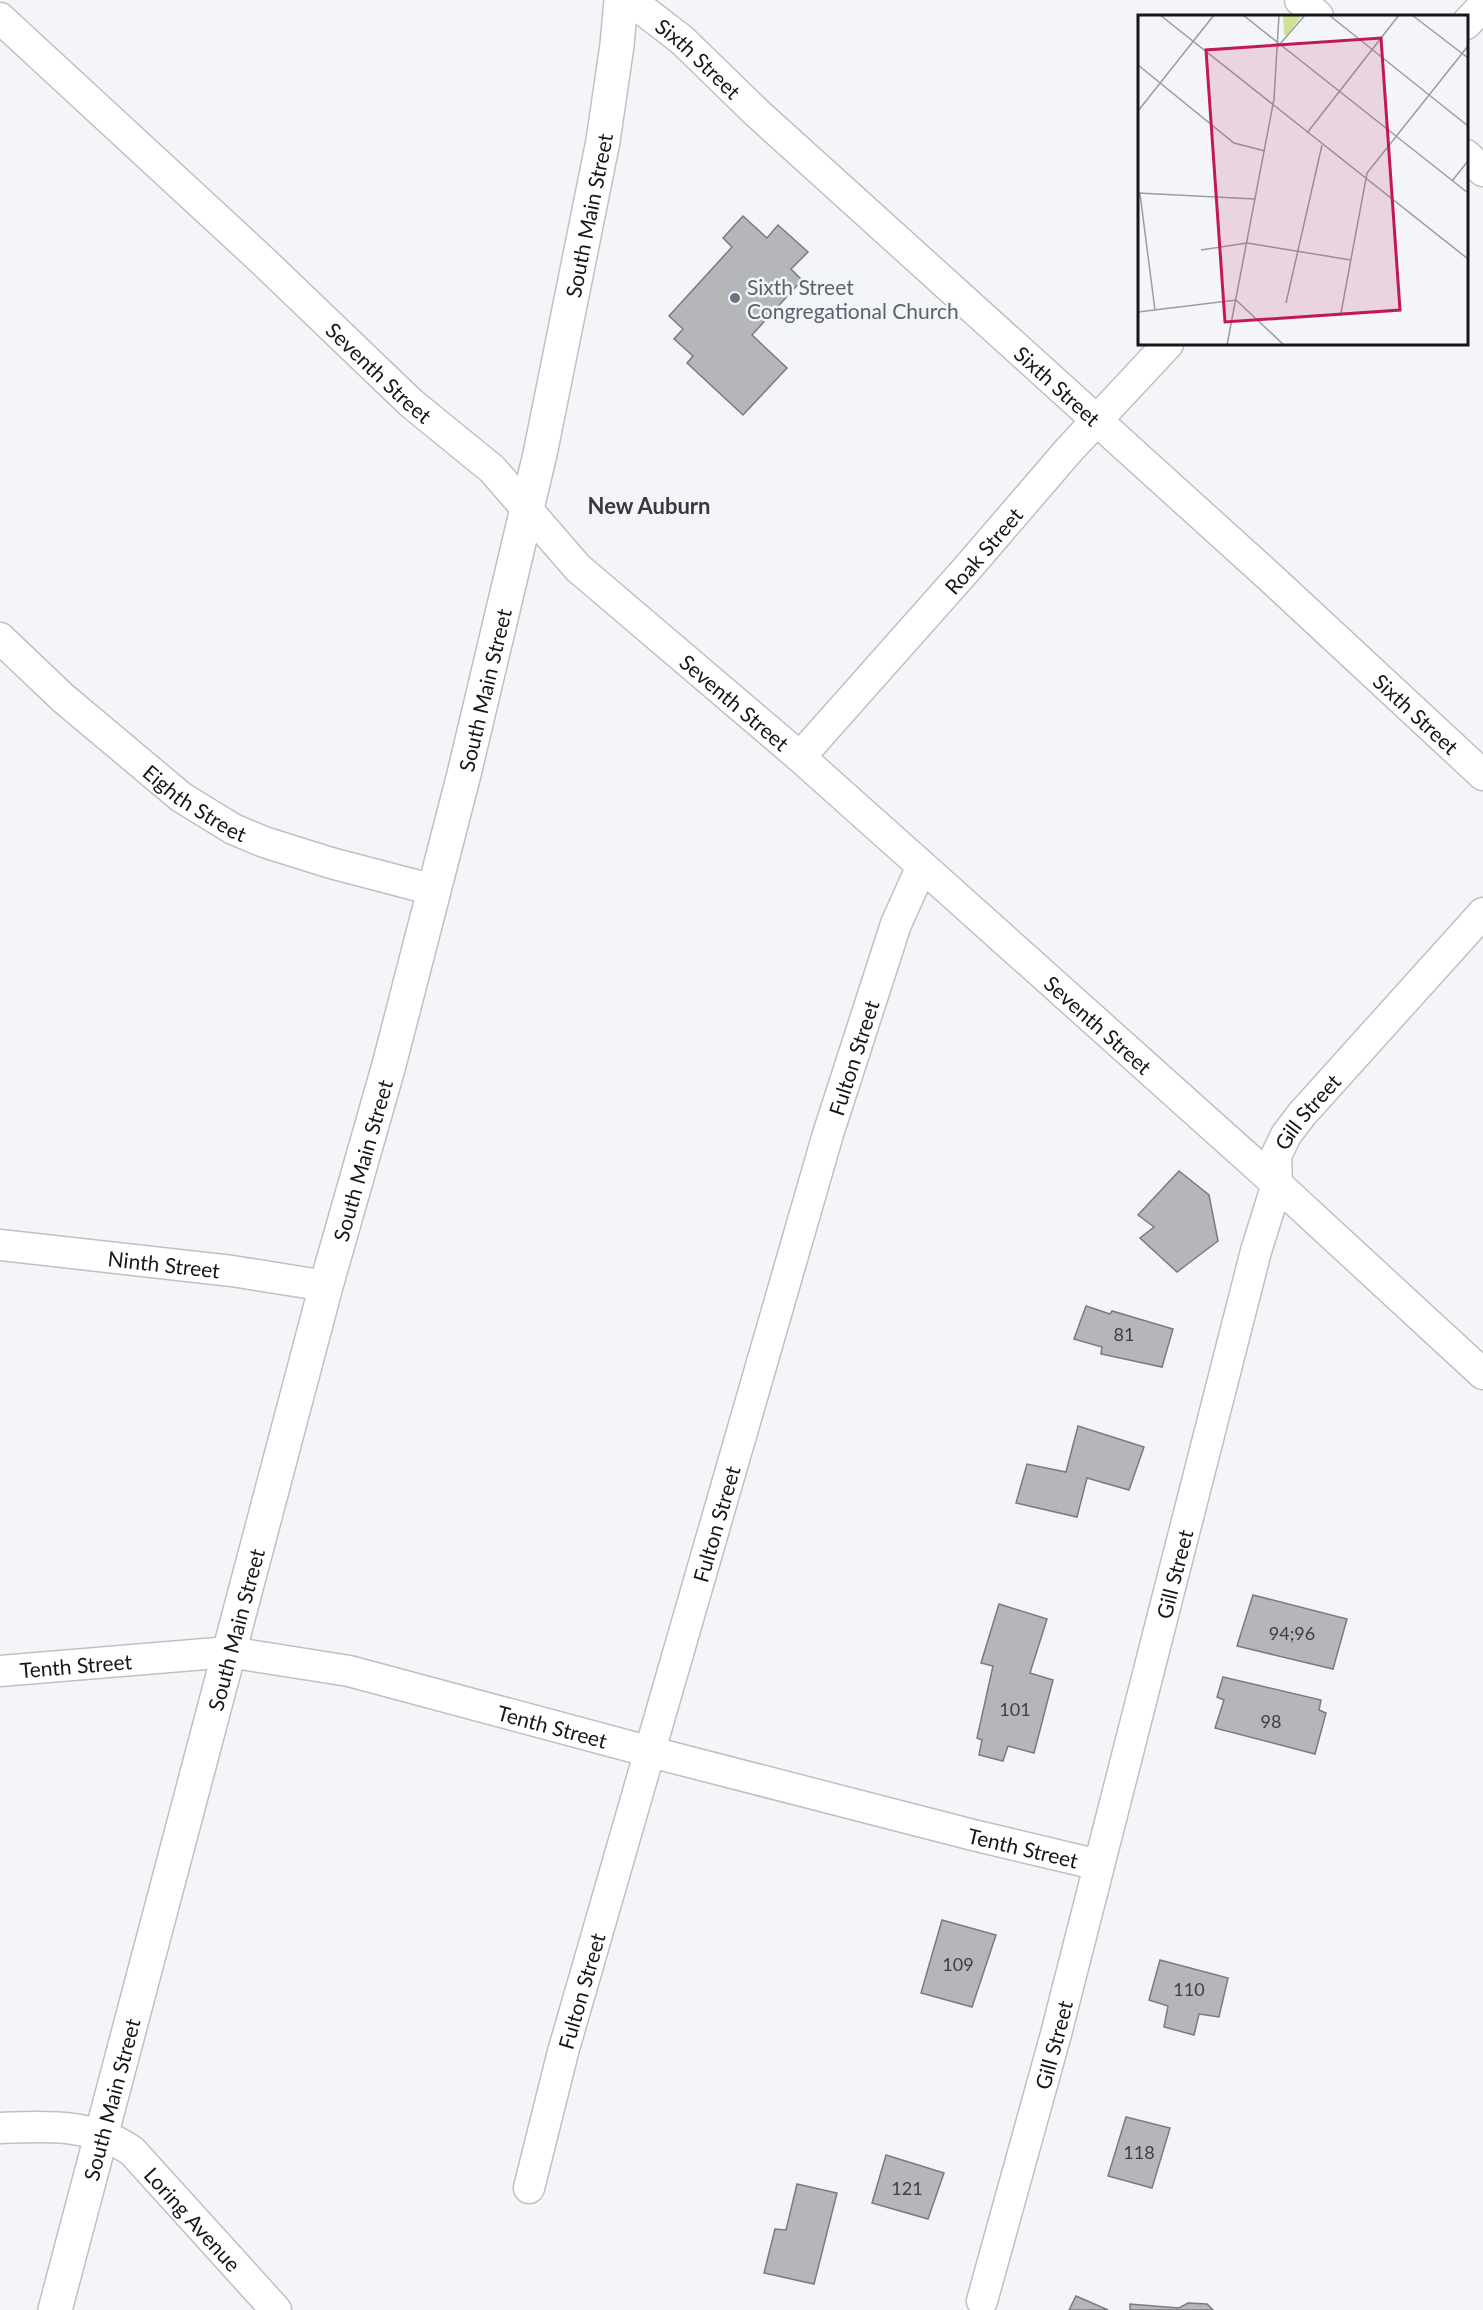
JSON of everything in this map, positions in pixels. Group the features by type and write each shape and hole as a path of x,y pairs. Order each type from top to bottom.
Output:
{"street":[{"name":"South Main Street","path":"55,2310 326,1286 389,1065 464,774 540,454 603,141 621,0"},
{"name":"Sixth Street","path":"630,0 682,40 756,112 1281,587 1483,775"},
{"path":"1300,0 1317,15"},
{"path":"1468,23 1483,6"},
{"name":"Seventh Street","path":"0,18 263,261 411,402 492,469 578,568 800,757 1277,1184 1483,1374"},
{"path":"1468,156 1483,171"},
{"name":"Roak Street","path":"800,757 1097,420 1167,345"},
{"name":"Eighth Street","path":"0,638 63,698 182,797 233,829 264,842 331,863 434,890"},
{"name":"Fulton Street","path":"529,2188 563,2052 828,1134 896,924 922,866"},
{"name":"Gill Street","path":"982,2301 1056,2034 1256,1251 1277,1184 1275,1156 1286,1135 1302,1114 1483,913"},
{"name":"Ninth Street","path":"0,1245 232,1271 326,1286"},
{"name":"Tenth Street","path":"0,1671 229,1652 349,1671 651,1752 1099,1865"},
{"name":"Loring Avenue","path":"0,2128 48,2126 83,2129 103,2135 132,2151 276,2310"}],"building":[{"name":"Sixth Street Congregational Church","path":"743,216 767,238 778,225 808,252 791,269 802,280 752,335 787,368 743,415 687,363 693,356 674,339 683,329 669,316 732,247 723,238"},
{"path":"1179,1171 1209,1195 1218,1241 1177,1272 1140,1238 1154,1227 1138,1215"},
{"path":"1086,1306 1110,1314 1112,1311 1173,1329 1162,1367 1101,1354 1102,1347 1074,1339"},
{"path":"1078,1426 1144,1447 1129,1490 1087,1478 1077,1517 1016,1503 1027,1464 1066,1472"},
{"path":"1253,1595 1347,1619 1333,1669 1237,1646"},
{"path":"999,1604 1047,1619 1030,1673 1053,1680 1034,1753 1008,1746 1003,1761 979,1755 982,1740 977,1738 993,1666 981,1663"},
{"path":"1223,1677 1321,1700 1319,1710 1326,1713 1315,1754 1215,1728 1224,1700 1217,1697"},
{"path":"942,1920 996,1935 972,2007 921,1993"},
{"path":"1160,1960 1228,1978 1219,2017 1199,2014 1194,2035 1164,2027 1168,2006 1149,2000"},
{"path":"1126,2117 1170,2128 1152,2188 1108,2176"},
{"path":"886,2155 944,2173 928,2219 872,2203"},
{"path":"797,2184 837,2193 814,2284 764,2273 775,2229 786,2230"},
{"path":"1076,2296 1108,2310 1069,2310"},
{"path":"1188,2303 1207,2304 1213,2310 1130,2310 1130,2304 1179,2308"}],"place":[{"name":"Sixth Street Congregational Church","path":"735,298"}],"district":[{"name":"New Auburn","path":"649,505"}]}
